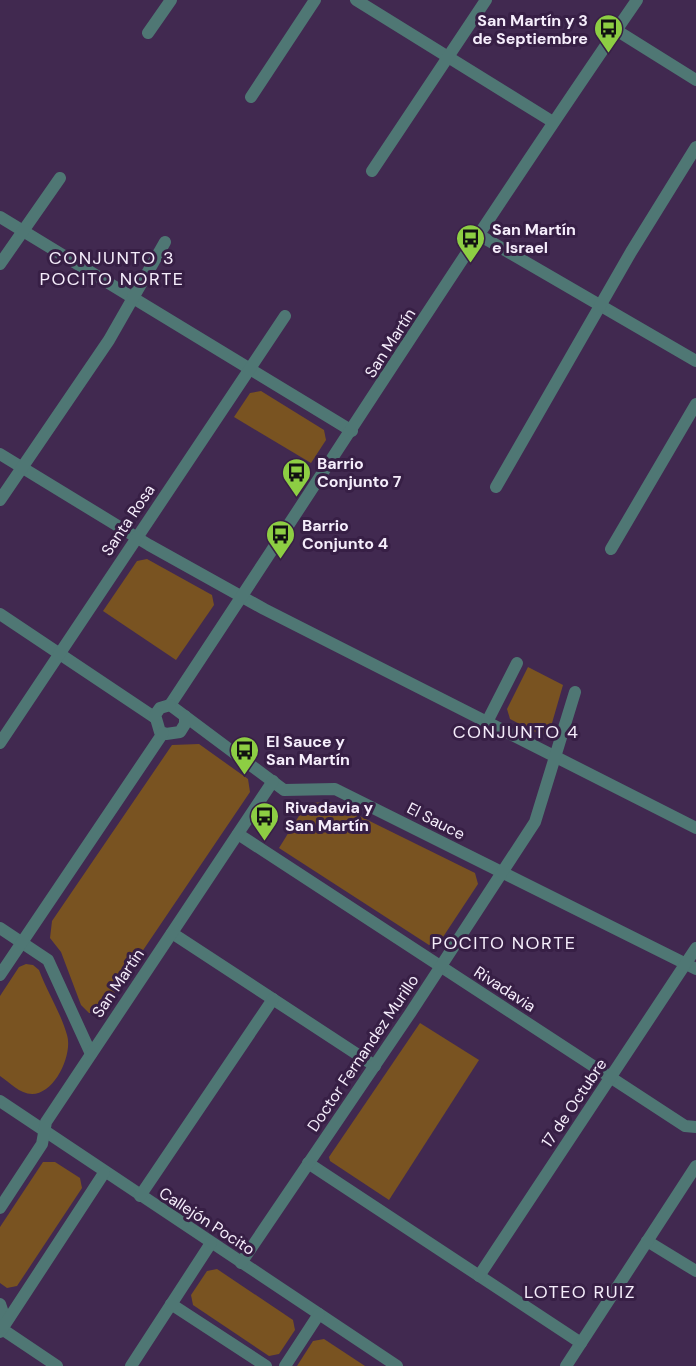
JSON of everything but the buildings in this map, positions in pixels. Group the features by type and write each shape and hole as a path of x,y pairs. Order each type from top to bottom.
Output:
{"street":[{"path":"148,33 171,0"},
{"path":"251,97 315,0"},
{"path":"356,0 553,122"},
{"path":"372,171 486,0"},
{"name":"San Martín","path":"170,705 553,122 637,0"},
{"path":"616,30 696,80"},
{"path":"496,487 631,252 696,147"},
{"path":"0,264 60,178"},
{"path":"0,217 352,431"},
{"path":"479,236 696,361"},
{"path":"0,500 109,340 165,242"},
{"name":"Santa Rosa","path":"0,743 285,316"},
{"path":"611,549 696,404"},
{"path":"0,454 136,537 242,597 696,828"},
{"path":"0,614 154,717 157,728 162,733 180,732 184,727 185,716"},
{"path":"487,722 517,663"},
{"name":"Doctor Fernandez Murillo","path":"241,1263 535,822 575,692"},
{"path":"154,717 158,710 170,705"},
{"name":"El Sauce","path":"170,705 284,789 335,789 691,967"},
{"path":"0,975 162,733"},
{"name":"San Martín","path":"0,1208 42,1144 46,1122 273,781"},
{"name":"Rivadavia","path":"238,834 685,1126 696,1127"},
{"path":"0,928 48,960 91,1054"},
{"path":"172,933 375,1065"},
{"name":"17 de Octubre","path":"479,1276 611,1077 691,967 696,948"},
{"path":"140,1196 273,999"},
{"name":"Callejón Pocito","path":"0,1101 104,1173 397,1366"},
{"path":"308,1163 580,1343"},
{"path":"566,1366 696,1166"},
{"path":"3,1328 104,1173"},
{"path":"647,1241 696,1271"},
{"path":"131,1366 211,1243"},
{"path":"0,1304 3,1328 57,1366"},
{"path":"171,1304 266,1366"},
{"path":"285,1366 319,1314"}],"shaded area":[{"path":"261,391 324,430 326,440 311,463 234,417 250,393"},
{"path":"147,559 212,595 214,605 176,660 103,611 137,561"},
{"path":"528,667 563,685 550,730 541,735 510,719 507,709"},
{"path":"199,744 248,779 250,792 104,1008 97,1013 89,1013 81,1005 61,952 50,938 52,921 172,745"},
{"path":"331,802 475,873 478,884 439,943 429,945 279,848 307,803"},
{"path":"26,964 33,965 39,970 61,1019 68,1043 65,1062 55,1080 40,1092 32,1094 19,1090 0,1076 0,996 19,967"},
{"path":"420,1023 479,1060 389,1200 330,1161 329,1157"},
{"path":"43,1162 55,1162 80,1178 82,1188 17,1286 7,1288 0,1283 0,1227"},
{"path":"217,1269 293,1320 295,1330 279,1354 269,1356 193,1305 191,1295 207,1271"},
{"path":"324,1339 365,1366 297,1366 313,1341"}],"place":[{"name":"San Martín y 3 de Septiembre","path":"609,54"},
{"name":"San Martín e Israel","path":"471,264"},
{"name":"Barrio Conjunto 7","path":"296,498"},
{"name":"Barrio Conjunto 4","path":"281,560"},
{"name":"El Sauce y San Martín","path":"245,776"},
{"name":"Rivadavia y San Martín","path":"264,842"}],"district":[{"name":"CONJUNTO 3 POCITO NORTE","path":"112,268"},
{"name":"CONJUNTO 4","path":"516,732"},
{"name":"POCITO NORTE","path":"504,943"},
{"name":"LOTEO RUIZ","path":"580,1292"}]}
